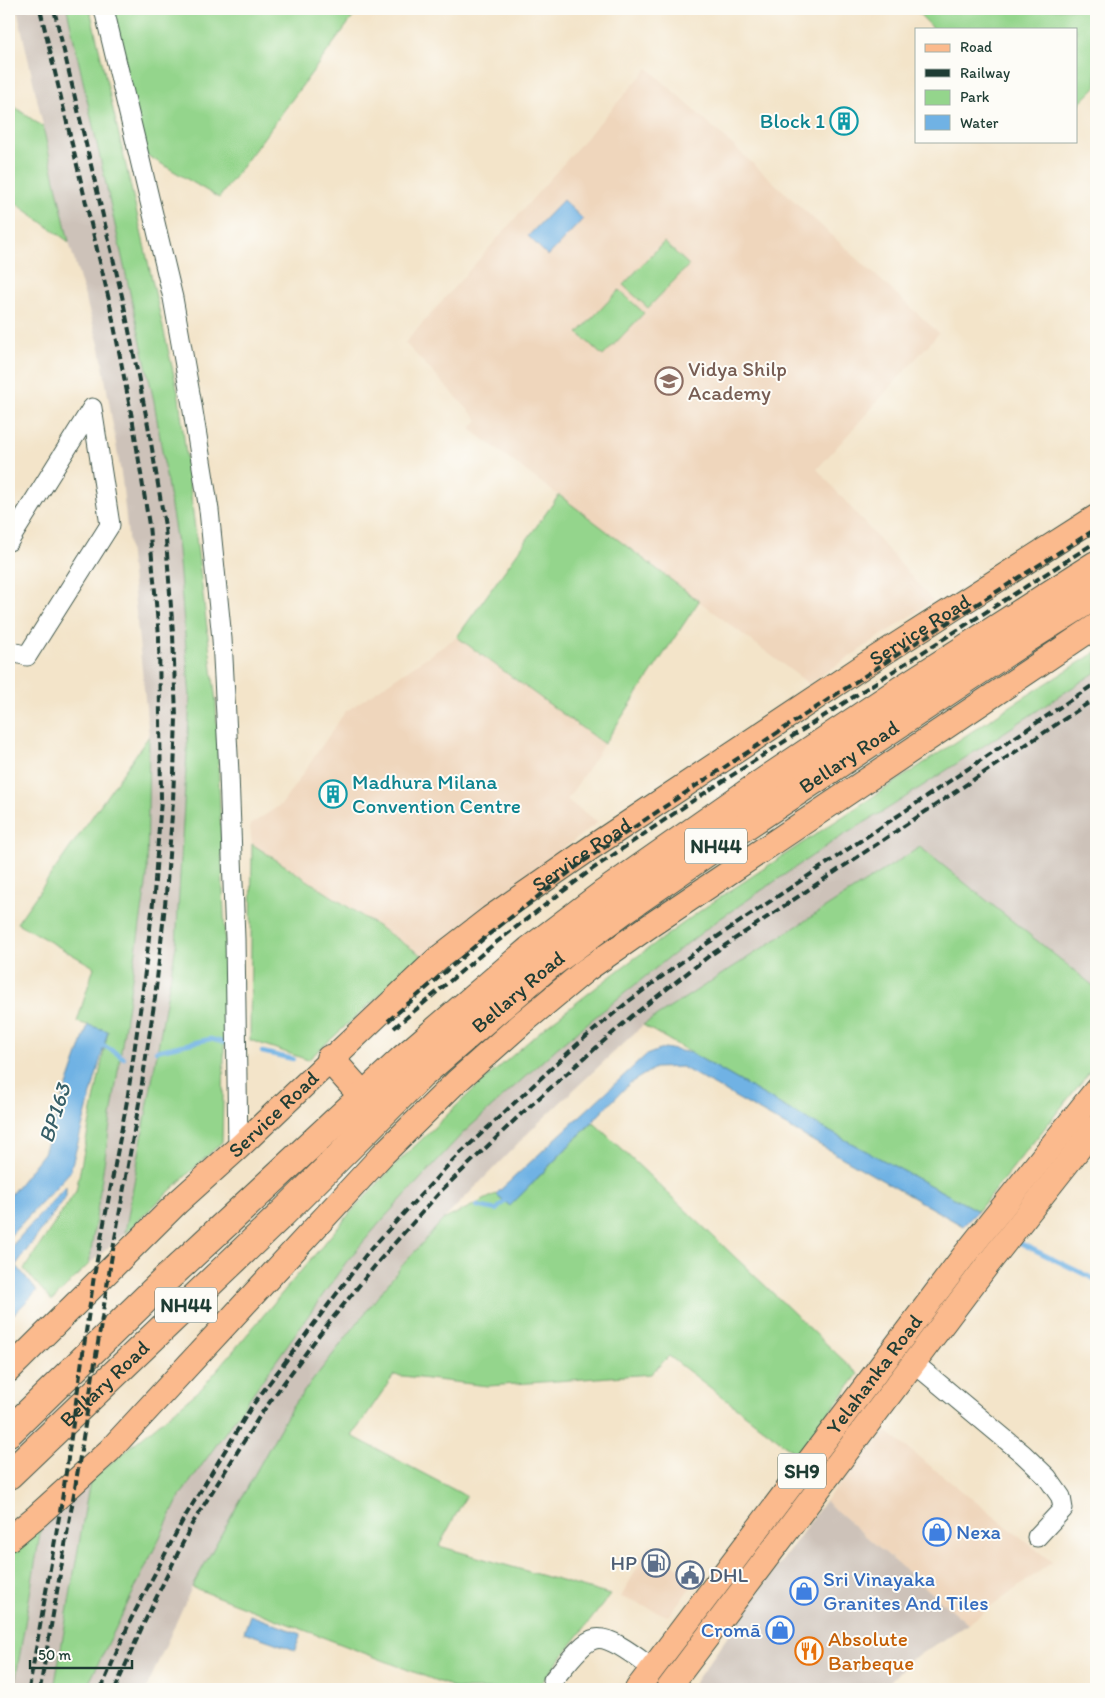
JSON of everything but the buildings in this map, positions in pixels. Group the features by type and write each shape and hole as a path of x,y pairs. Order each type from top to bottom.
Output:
{"highway":[{"name":"Bellary Road","path":"9,1432 163,1282 364,1096 465,1005 530,950 605,893 765,781 901,690 1096,564"},
{"name":"Bellary Road","path":"9,1475 259,1235 420,1076 549,965 622,911 902,720 1096,595"},
{"path":"330,1059 364,1096"}],"main road":[{"name":"Service Road","path":"9,1370 178,1202 238,1148 437,959 490,918 595,845 814,698 1096,517"},
{"path":"9,1539 109,1450 383,1154 456,1082 586,970 1096,626"},
{"name":"SH9","path":"1022,1182 1096,1090"},
{"name":"SH9","path":"1041,1198 1096,1127"},
{"path":"1022,1182 1041,1198"},
{"name":"Yelahanka Road","path":"637,1689 966,1253 1022,1182"},
{"name":"Yelahanka Road","path":"668,1689 988,1264 1041,1198"},
{"path":"937,1292 955,1308"}],"street":[{"path":"104,9 173,298 209,510 222,639 227,735 235,938 238,1148"},
{"path":"9,541 92,408 110,525 27,656 9,650"},
{"path":"914,1362 1016,1448 1048,1478 1061,1497 1063,1509 1037,1537"},
{"path":"553,1680 581,1648 593,1639 605,1638 652,1669"}],"shaded area":[{"path":"17,9 67,9 154,401 178,550 190,698 176,946 125,1233 89,1264 147,878 149,736 122,480 100,348 69,242"},
{"name":"Vidya Shilp Academy","path":"648,68 939,333 817,469 933,601 809,684 470,429 478,420 405,343"},
{"name":"Madhura Milana Convention Centre","path":"457,637 604,744 567,800 598,822 423,956 252,844 250,825 282,804 345,712"},
{"path":"1096,672 1096,988 920,847 643,1025 533,1128 399,1268 293,1407 192,1587 146,1689 86,1689 180,1496 347,1261 383,1219 462,1134 558,1047 721,918 834,841 892,806"},
{"name":"Nexa","path":"886,1431 1052,1562 968,1624 825,1501"},
{"path":"90,1480 54,1689 14,1689 42,1522"},
{"path":"825,1501 968,1624 909,1661 883,1689 690,1689"},
{"name":"HP","path":"650,1544 695,1582 668,1616 621,1597"}],"green space":[{"path":"67,9 90,9 179,397 216,702 226,968 222,1142 125,1233 176,946 190,698 178,550 154,401"},
{"path":"111,9 359,9 219,198 145,154"},
{"path":"914,9 1096,9 1096,87 1078,105 1078,28 933,28"},
{"path":"9,103 43,127 69,242 9,198"},
{"path":"664,242 689,265 648,308 623,285"},
{"path":"619,290 644,313 603,356 578,333"},
{"path":"559,495 699,601 604,744 457,637"},
{"path":"1096,652 1096,672 892,806 834,841 721,918 558,1047 462,1134 383,1219 347,1261 180,1496 86,1689 54,1689 90,1480 201,1389 350,1213 393,1167 472,1091 545,1027 624,966 707,906 1009,707"},
{"path":"149,736 147,878 89,1264 52,1301 24,1269 76,1191 108,1031 77,1022 94,967 17,923"},
{"path":"252,844 423,956 308,1060 250,1040"},
{"path":"920,847 1096,988 1096,1064 978,1211 797,1114 643,1025"},
{"path":"593,1122 858,1374 798,1455 669,1356 651,1374 488,1386 394,1375 352,1436 466,1496 439,1546 610,1595 537,1689 458,1689 192,1587 292,1407 400,1268 443,1220 496,1194 510,1206"},
{"path":"42,1522 14,1689 9,1689 9,1552"}],"water":[{"path":"563,200 583,219 548,256 528,236"},
{"path":"88,1025 108,1031 70,1172 9,1237 9,1197 44,1153"},
{"path":"665,1048 691,1053 797,1114 978,1211 963,1226 682,1067 655,1068 630,1083 510,1206 496,1194 646,1055"},
{"path":"66,1186 66,1196 16,1265 37,1291 14,1314 9,1308 9,1249"},
{"path":"250,1615 301,1634 295,1650 244,1632"}],"waterway":[{"path":"156,1051 210,1039 231,1044"},
{"name":"BP163","path":"100,1043 124,1058"},
{"path":"262,1052 293,1059"},
{"path":"477,1206 496,1210 508,1198"},
{"path":"1014,1240 1096,1280"}],"railway":[{"path":"29,1689 62,1500 94,1276 127,1101 154,894 161,800 159,636 149,525 133,423 109,300 40,9"},
{"path":"40,1689 75,1488 155,998 166,895 173,801 176,718 173,634 165,526 148,425 122,296 54,9"},
{"path":"388,1021 488,935 584,861 906,649 1096,529"},
{"path":"394,1028 494,944 591,870 697,798 1096,542"},
{"path":"101,1689 131,1619 183,1520 252,1406 368,1252 453,1160 582,1040 629,1001 705,945 1096,683"},
{"path":"115,1689 143,1625 192,1524 261,1414 319,1335 378,1262 441,1191 521,1114 632,1016 709,956 1096,698"}],"place":[{"name":"Block 1","path":"844,121"},
{"name":"Vidya Shilp Academy","path":"669,381"},
{"name":"Madhura Milana Convention Centre","path":"333,794"},
{"name":"Nexa","path":"937,1532"},
{"name":"HP","path":"656,1563"},
{"name":"DHL","path":"690,1575"},
{"name":"Sri Vinayaka Granites And Tiles","path":"804,1591"},
{"name":"Cromā","path":"780,1630"},
{"name":"Absolute Barbeque","path":"809,1651"}]}
